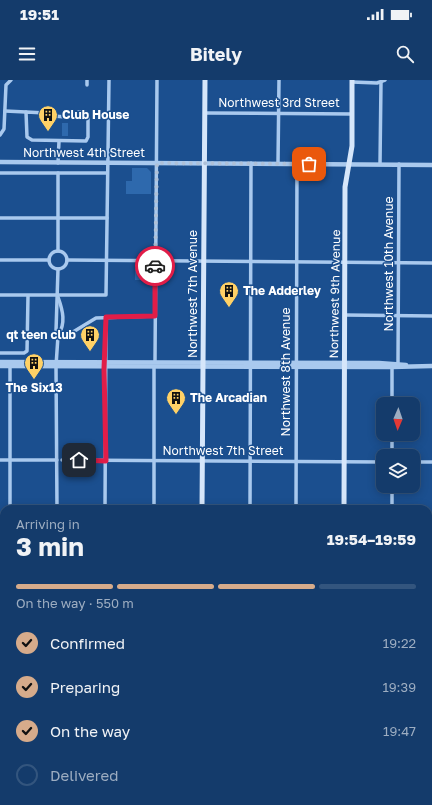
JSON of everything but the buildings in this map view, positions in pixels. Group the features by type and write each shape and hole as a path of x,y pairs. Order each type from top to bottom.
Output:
{"main road":[{"name":"Northwest 7th Avenue","path":"202,505 205,80"},
{"name":"Northwest 9th Avenue","path":"344,505 343,461 346,262 345,187 352,146 352,81"}],"street":[{"path":"0,135 4,129 6,85 10,80"},
{"path":"87,80 87,85"},
{"path":"0,295 106,295 109,80"},
{"path":"154,505 157,80"},
{"path":"278,163 279,80"},
{"path":"352,81 383,81 380,164"},
{"path":"5,111 26,112 46,113 53,116 66,117 79,112 85,112 88,115 88,137 86,141 32,140 27,136 26,112"},
{"name":"Northwest 3rd Street","path":"205,113 352,114"},
{"path":"58,140 58,163"},
{"name":"Northwest 4th Street","path":"0,162 432,165"},
{"path":"250,505 251,163"},
{"name":"Northwest 8th Avenue","path":"296,505 297,164"},
{"name":"Northwest 10th Avenue","path":"398,363 400,164"},
{"path":"0,173 107,173"},
{"path":"58,173 58,251"},
{"path":"0,218 107,218"},
{"path":"58,251 51,255 49,260 51,266 58,269 63,268 67,260"},
{"path":"58,251 64,254 67,260"},
{"path":"0,260 49,260"},
{"path":"67,260 432,263"},
{"path":"58,269 56,331 58,336"},
{"path":"0,353 24,353 27,351 28,296"},
{"path":"57,505 57,365 58,336 63,320 62,308 58,296"},
{"path":"345,315 432,316"},
{"path":"58,336 73,332 96,318 155,316"},
{"path":"105,505 106,317"},
{"path":"0,362 57,365"},
{"path":"0,366 106,364 344,365 398,363 411,366"},
{"path":"344,365 392,368 432,366"},
{"path":"10,366 10,505"},
{"path":"392,368 392,397"},
{"path":"0,460 57,460"},
{"name":"Northwest 7th Street","path":"62,460 376,462"},
{"path":"420,462 432,462"},
{"path":"392,493 392,505"}],"shaded area":[{"path":"62,123 68,123 68,136 62,136"},
{"path":"132,168 147,168 151,172 151,194 126,194 126,181 132,181"},
{"path":"135,268 142,268 142,280 135,280"}],"way so far":[{"path":"155,266 157,163 309,164"}],"place":[{"name":"Club House","path":"48,132"},
{"name":"The Adderley","path":"229,308"},
{"name":"qt teen club","path":"90,352"},
{"name":"The Six13","path":"34,380"},
{"name":"The Arcadian","path":"176,415"}],"route":[{"path":"79,460 106,461 104,369 106,366 106,317 155,316 155,266"}]}
